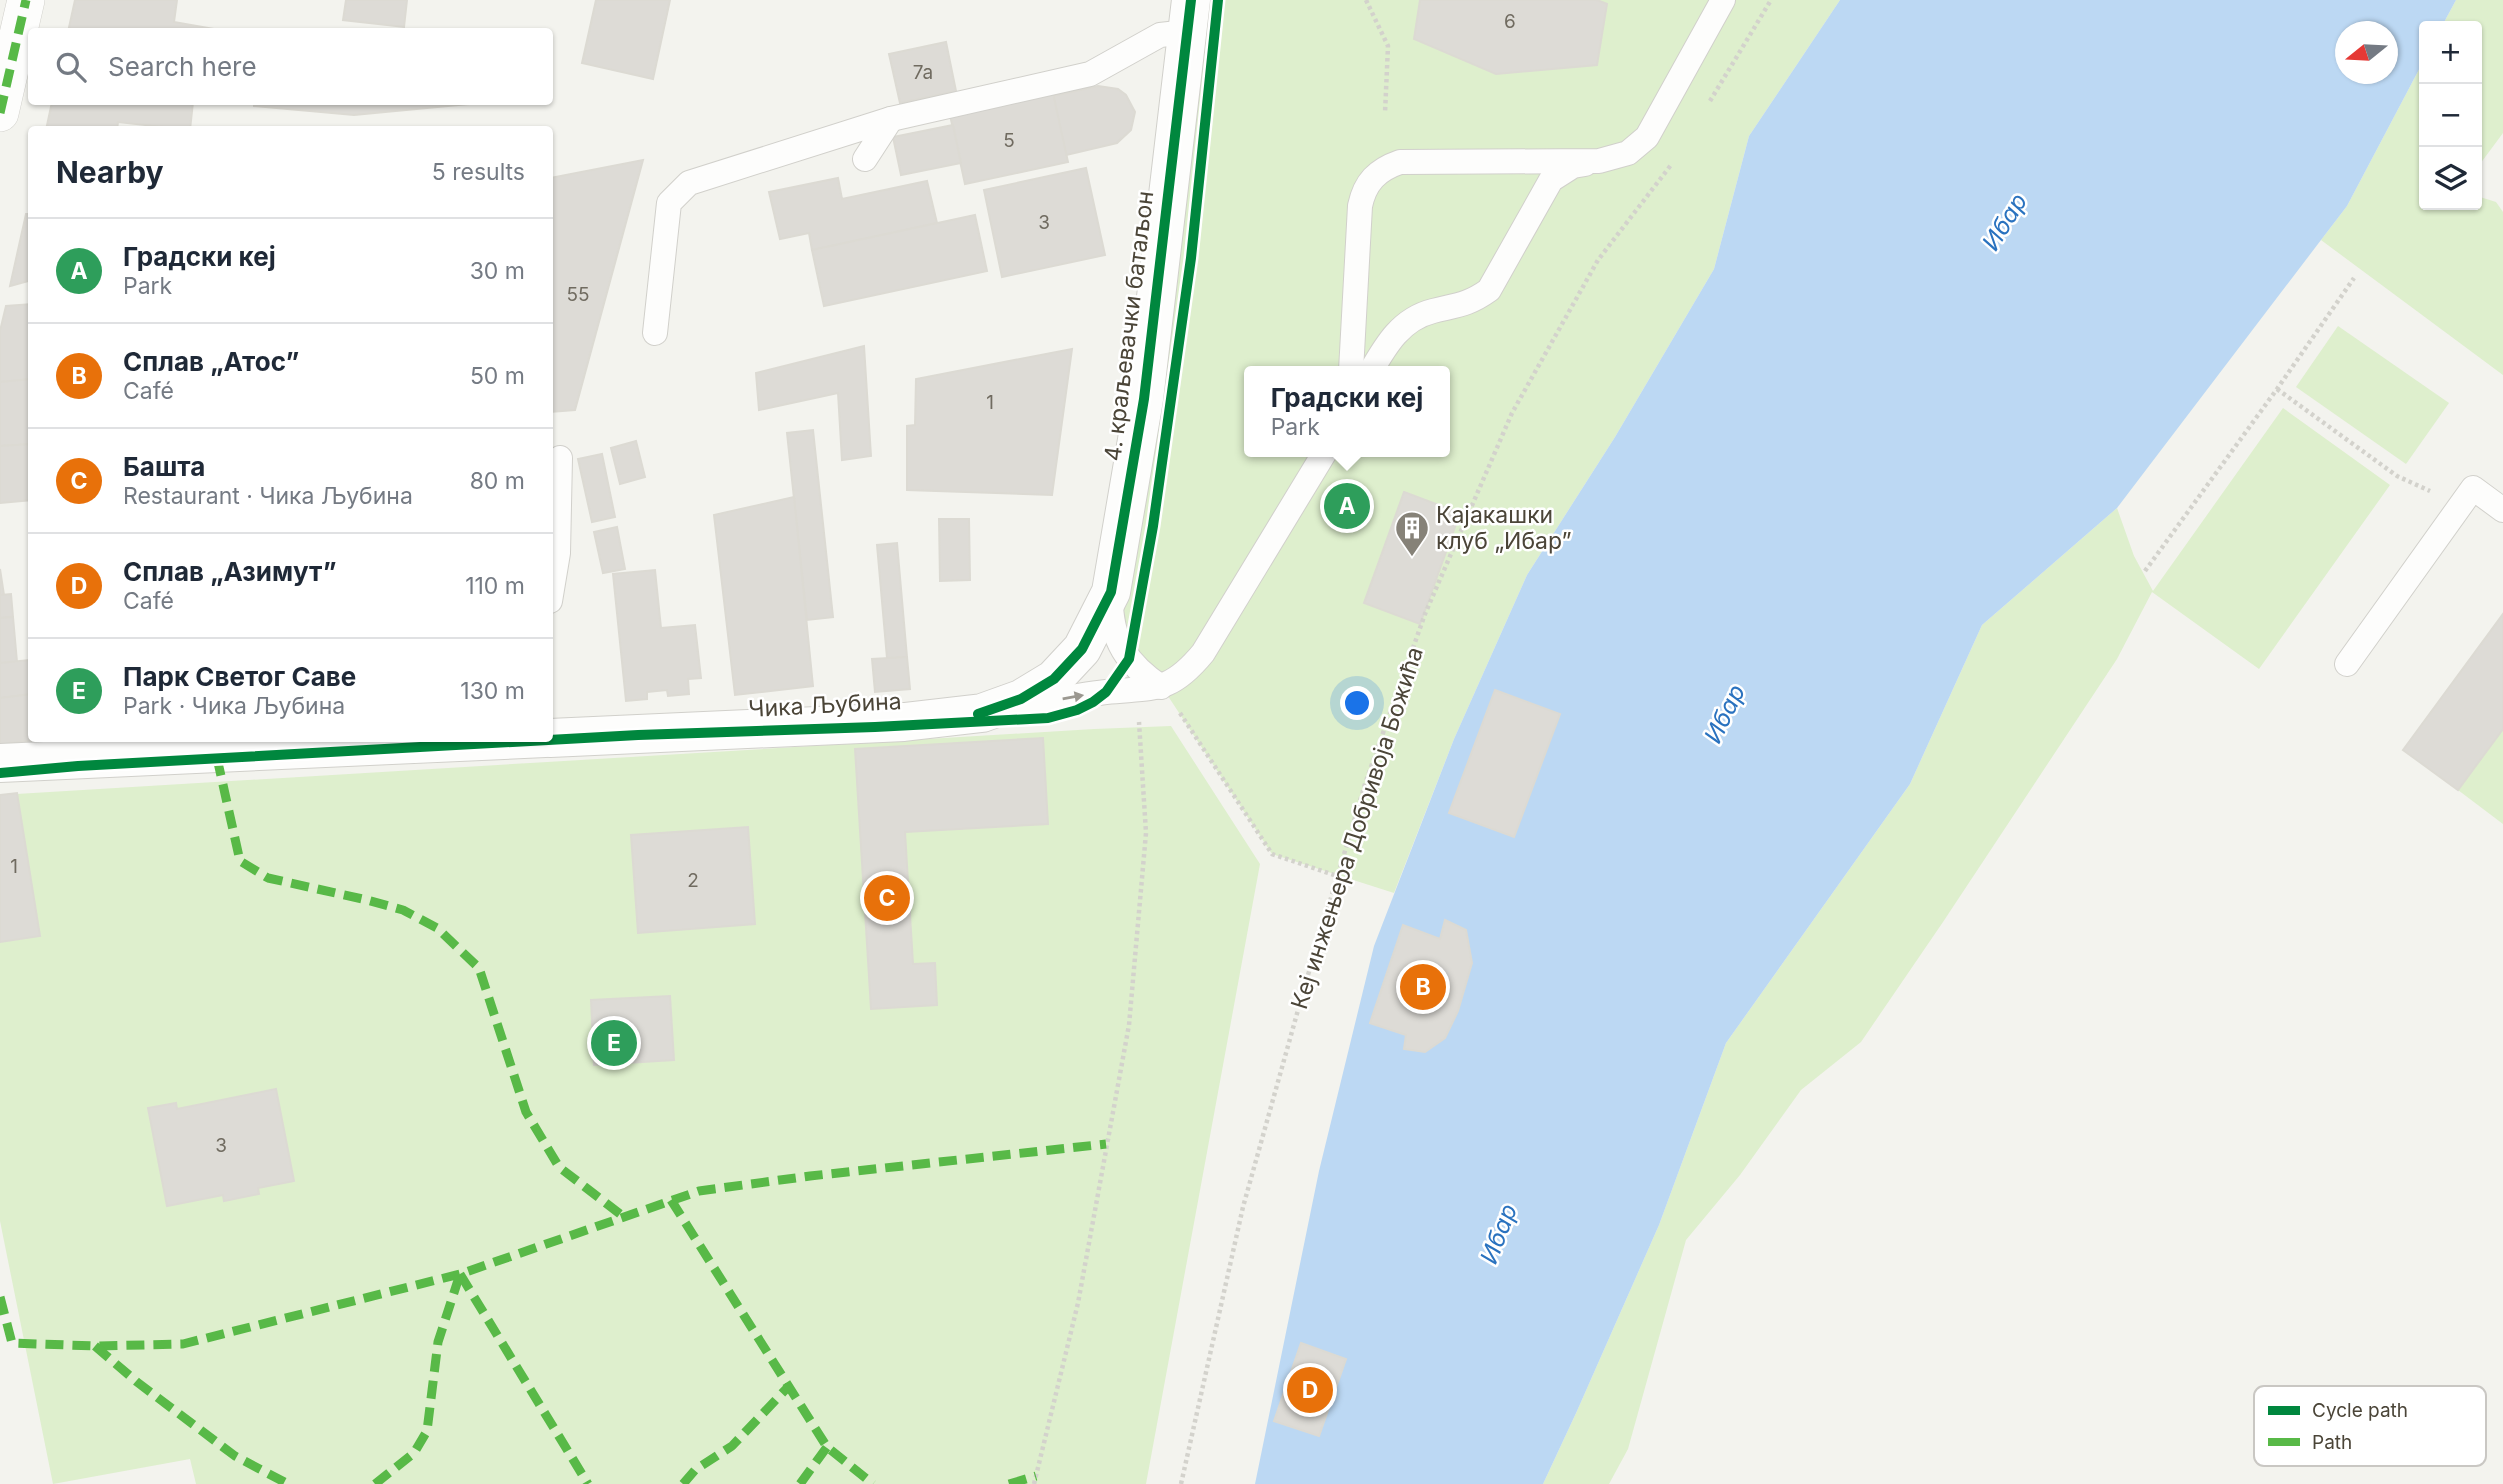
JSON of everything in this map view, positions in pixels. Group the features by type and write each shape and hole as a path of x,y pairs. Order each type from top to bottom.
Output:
{"street":[{"path":"0,113 26,0"},
{"name":"4. краљевачки батаљон","path":"1082,649 1111,592 1144,400 1189,16"},
{"name":"Чика Љубина","path":"553,738 904,722 982,713 1021,699 1054,679 1082,649"},
{"name":"Чика Љубина","path":"0,763 458,742"}],"lane":[{"path":"1374,366 1389,340 1402,326 1430,312 1473,301 1489,290 1551,180 1573,166 1628,153 1647,137 1724,0"},
{"path":"655,332 669,203 689,183 891,119 1090,74 1189,16"},
{"path":"865,159 891,119"},
{"path":"1351,366 1360,206 1363,191 1371,177 1385,167 1400,162 1599,161"},
{"path":"982,713 1106,692 1161,687 1187,672 1203,653 1322,457"},
{"path":"553,583 558,553 560,458"},
{"path":"2347,664 2473,488 2503,510"},
{"path":"1111,592 1112,620 1120,646 1143,674 1161,687"}],"path":[{"path":"1366,0 1388,46 1385,113"},
{"path":"1705,109 1771,0"},
{"path":"2145,571 2354,278"},
{"path":"2277,389 2397,476 2461,504"},
{"path":"1161,687 1272,854 1338,876"},
{"path":"1034,1484 1078,1303 1129,1025 1146,833 1139,718"}],"green space":[{"path":"1192,0 1840,0 1749,136 1714,269 1615,437 1527,575 1454,739 1394,893 1272,854 1162,687 1143,674 1111,592"},
{"path":"2456,0 2503,0 2503,133 2482,161 2482,21 2445,21"},
{"path":"2419,69 2419,210 2482,210 2482,198 2496,202 2503,212 2503,375 2321,240 2347,206"},
{"path":"2338,326 2449,403 2406,464 2296,387"},
{"path":"2283,408 2390,485 2259,669 2152,592 2117,659 1861,1042 1801,1090 1740,1175 1686,1240 1628,1449 1609,1484 1543,1484 1659,1225 1726,1043 1910,784 1982,625 2117,508 2134,556 2153,591"},
{"path":"1171,726 1260,864 1146,1484 196,1484 190,1459 53,1484 0,1221 0,795"},
{"path":"2503,729 2503,824 2458,790"}],"water":[{"name":"Ибар","path":"1840,0 2456,0 2445,21 2419,21 2419,69 2347,206 2117,508 1982,625 1910,784 1726,1043 1659,1225 1543,1484 1255,1484 1319,1171 1374,946 1454,739 1527,575 1615,437 1714,269 1749,136"}],"building":[{"path":"75,0 177,0 174,22 208,28 69,28"},
{"path":"346,0 407,0 404,27 343,20"},
{"path":"596,0 670,0 653,79 582,63"},
{"path":"1420,0 1597,0 1607,4 1597,65 1496,74 1414,39"},
{"path":"946,42 956,91 900,103 889,54"},
{"path":"1098,86 1118,89 1126,95 1135,112 1131,130 1117,143 1066,155 1053,96"},
{"path":"1053,93 1068,162 965,184 950,115"},
{"path":"51,105 193,105 190,126 118,122 118,126 47,126"},
{"path":"254,105 459,105 354,115"},
{"path":"953,125 961,163 901,175 893,137"},
{"path":"643,160 575,410 553,412 553,177"},
{"path":"1086,168 1105,255 1002,277 984,190"},
{"path":"838,178 842,199 927,181 937,223 812,250 809,233 780,239 769,192"},
{"path":"26,214 28,214 28,281 10,286"},
{"path":"975,215 987,271 824,306 812,250"},
{"path":"28,304 28,379 0,382 0,331 6,306"},
{"path":"864,346 871,456 842,460 838,393 759,410 756,373"},
{"path":"1072,349 1052,495 907,490 907,426 915,425 916,379"},
{"path":"28,379 28,444 0,446 0,382"},
{"path":"813,430 833,617 807,620 787,433"},
{"path":"636,441 645,477 620,484 611,448"},
{"path":"28,444 28,500 0,503 0,446"},
{"path":"602,454 615,517 592,522 578,459"},
{"name":"Кајакашки клуб „Ибар”","path":"1404,492 1460,513 1420,624 1364,603"},
{"path":"794,497 813,686 735,695 714,515"},
{"path":"939,519 969,519 970,580 940,581"},
{"path":"617,527 625,569 603,573 594,532"},
{"path":"897,543 907,657 887,658 877,545"},
{"path":"0,569 4,595 0,595"},
{"path":"655,570 661,628 695,625 701,678 688,679 689,694 668,696 667,690 647,692 647,699 626,701 613,574"},
{"path":"11,594 13,617 0,618 0,595"},
{"path":"2503,614 2503,729 2458,790 2403,750"},
{"path":"13,617 17,662 0,663 0,618"},
{"path":"907,657 910,689 875,692 872,659"},
{"path":"28,660 28,694 0,698 0,663"},
{"path":"1495,690 1560,714 1514,837 1449,813"},
{"path":"28,694 28,741 0,744 0,698"},
{"path":"1043,738 1048,824 905,832 913,964 935,963 937,1005 871,1009 855,749"},
{"path":"17,793 40,936 0,942 0,795"},
{"path":"748,827 755,924 638,933 631,835"},
{"path":"1445,920 1466,930 1472,963 1458,1011 1445,1038 1425,1052 1404,1049 1406,1035 1370,1023 1403,925 1440,939"},
{"path":"670,996 674,1060 594,1065 591,1000"},
{"path":"276,1089 294,1181 258,1188 259,1194 224,1201 223,1195 167,1206 148,1108 176,1103 177,1109"},
{"path":"1301,1343 1346,1359 1319,1436 1274,1421"}],"marked path":[{"path":"0,113 26,0"},
{"path":"217,758 240,861 268,878 403,910 437,928 479,968 526,1112 559,1167 624,1217"},
{"path":"0,1297 12,1343 95,1346 183,1344 460,1274 699,1191 810,1176 1106,1144"},
{"path":"671,1200 827,1447 873,1484"},
{"path":"460,1274 588,1484"},
{"path":"375,1484 414,1453 427,1431 438,1342 460,1274"},
{"path":"95,1346 137,1382 235,1456 288,1484"},
{"path":"683,1484 695,1470 732,1446 789,1386"},
{"path":"800,1484 827,1447"},
{"path":"1009,1484 1036,1476"}],"cycle path":[{"path":"978,714 1021,699 1054,679 1082,649 1111,592 1144,399 1191,0"},
{"path":"553,740 1048,718 1077,710 1106,692 1129,659 1153,526 1191,258 1218,0"},
{"path":"0,773 78,766 512,742"}],"place":[{"name":"Градски кеј","path":"1347,506"},
{"name":"Кајакашки клуб „Ибар”","path":"1412,558"},
{"name":"Башта","path":"887,898"},
{"name":"Сплав „Атос”","path":"1423,987"},
{"name":"Парк Светог Саве","path":"614,1043"},
{"name":"Сплав „Азимут”","path":"1310,1390"}]}
